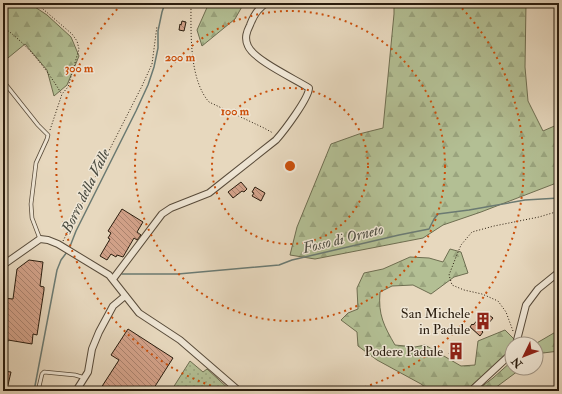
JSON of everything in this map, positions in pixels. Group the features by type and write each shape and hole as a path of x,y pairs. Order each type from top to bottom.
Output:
{"street":[{"path":"112,278 162,214 171,208 209,192 279,137 306,96 309,88 271,65 254,53 248,45 246,34 252,20 263,4 267,3"},
{"path":"3,265 40,239 48,240 60,245 105,272 112,278 141,315 180,340 239,391"},
{"path":"518,336 526,305 538,289 559,272"},
{"path":"76,391 89,369 92,346 99,332 113,306 125,296"},
{"path":"471,391 504,360"}],"lane":[{"path":"3,81 48,136 36,163 31,204 32,218 40,239"},
{"path":"38,391 43,373 75,375 85,378"}],"path":[{"path":"36,3 72,34 79,49 68,87 62,94 48,136"},
{"path":"191,3 194,60 198,84 204,96 210,102 264,128 279,137"},
{"path":"60,245 86,197 152,64 157,26"},
{"path":"3,27 17,37 50,74 62,94"},
{"path":"515,336 506,312 498,300 452,285 449,275 461,245 472,232 559,211"}],"green space":[{"path":"3,3 29,3 47,15 71,37 79,56 67,85 54,96 47,70 25,44 3,62"},
{"path":"209,3 244,3 235,19 202,46 197,30"},
{"path":"394,3 526,3 525,67 528,101 543,131 559,124 559,182 443,225 423,238 315,259 290,255 297,227 331,144 359,134 383,128"},
{"path":"450,249 461,252 468,273 454,277 431,294 413,285 392,286 380,292 381,314 395,345 415,347 425,345 461,366 475,365 478,341 505,330 511,336 504,336 504,356 466,391 430,391 421,384 377,360 358,346 357,332 341,320 348,313 358,309 357,288 364,273 383,269 410,257 429,258 443,262"},
{"path":"559,330 559,351 544,353 544,339"},
{"path":"190,361 203,372 207,369 231,391 171,391"},
{"path":"504,368 504,376 511,376 491,391 476,391"}],"building":[{"path":"182,21 186,22 184,31 179,30"},
{"path":"241,182 247,189 233,198 228,192"},
{"path":"255,187 265,193 261,201 252,196 254,193 252,192"},
{"path":"122,209 143,222 137,232 141,235 137,240 134,238 123,257 117,255 116,257 111,254 107,260 100,256 110,239 108,238 111,233 108,231"},
{"path":"29,260 43,262 40,286 44,287 44,290 37,335 33,334 32,344 8,340 7,345 3,344 3,298 13,299 17,269"},
{"name":"San Michele in Padule","path":"485,312 493,318 482,331 483,332 480,336 470,327"},
{"path":"128,329 173,358 152,391 99,391 119,360 111,355"},
{"name":"Podere Padule","path":"452,346 462,349 459,360 453,358 454,356 449,354"},
{"path":"3,371 11,372 8,385 3,384"}],"waterway":[{"name":"Borro della Valle","path":"69,249 76,231 148,85 158,48 158,31 165,3"},
{"name":"Fosso di Orneto","path":"122,274 178,274 279,265 292,260 429,229 438,214 525,200 559,198"},
{"name":"Borro della Valle","path":"34,391 57,270 61,260 67,252"},
{"path":"545,391 559,386"}],"place":[{"name":"San Michele in Padule","path":"483,321"},
{"name":"Podere Padule","path":"456,351"}]}
